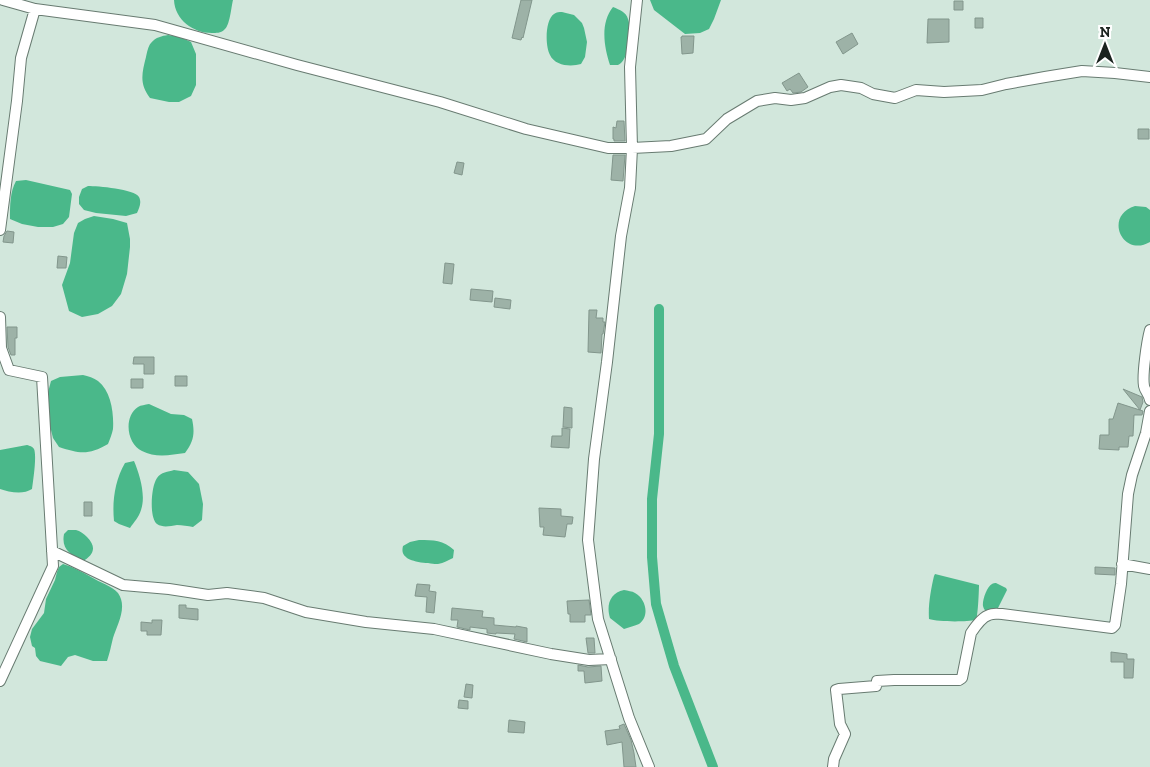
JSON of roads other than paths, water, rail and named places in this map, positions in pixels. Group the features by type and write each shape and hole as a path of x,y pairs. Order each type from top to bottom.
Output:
{"street":[{"path":"3,0 14,1 36,9 155,25 440,102 526,129 608,148 671,146 706,139 727,119 758,101 775,98 791,100 805,98 830,87 841,85 861,88 874,94 895,98 916,90 944,92 982,90 1082,71 1150,77"},
{"path":"638,0 630,67 632,148 630,188 621,236 594,459 588,540 598,619 629,718 649,767"},
{"path":"0,230 21,58 36,9"},
{"path":"0,317 1,348 9,370 42,378 53,566 0,681"},
{"path":"1150,330 1144,366 1144,386 1150,396 1150,400"},
{"path":"833,767 834,759 845,734 840,724 836,690 876,686 877,681 959,680 962,678 974,628 986,616 991,614 1112,628 1115,625 1121,584 1128,494 1132,475 1146,433 1150,411"},
{"path":"52,551 123,585 208,595 227,593 264,598 306,612 366,622 434,629 551,654 589,660 611,658"},
{"path":"1122,564 1150,569"}],"waterway":[{"path":"659,309 659,434 652,499 652,557 656,604 674,666 713,767"}]}
